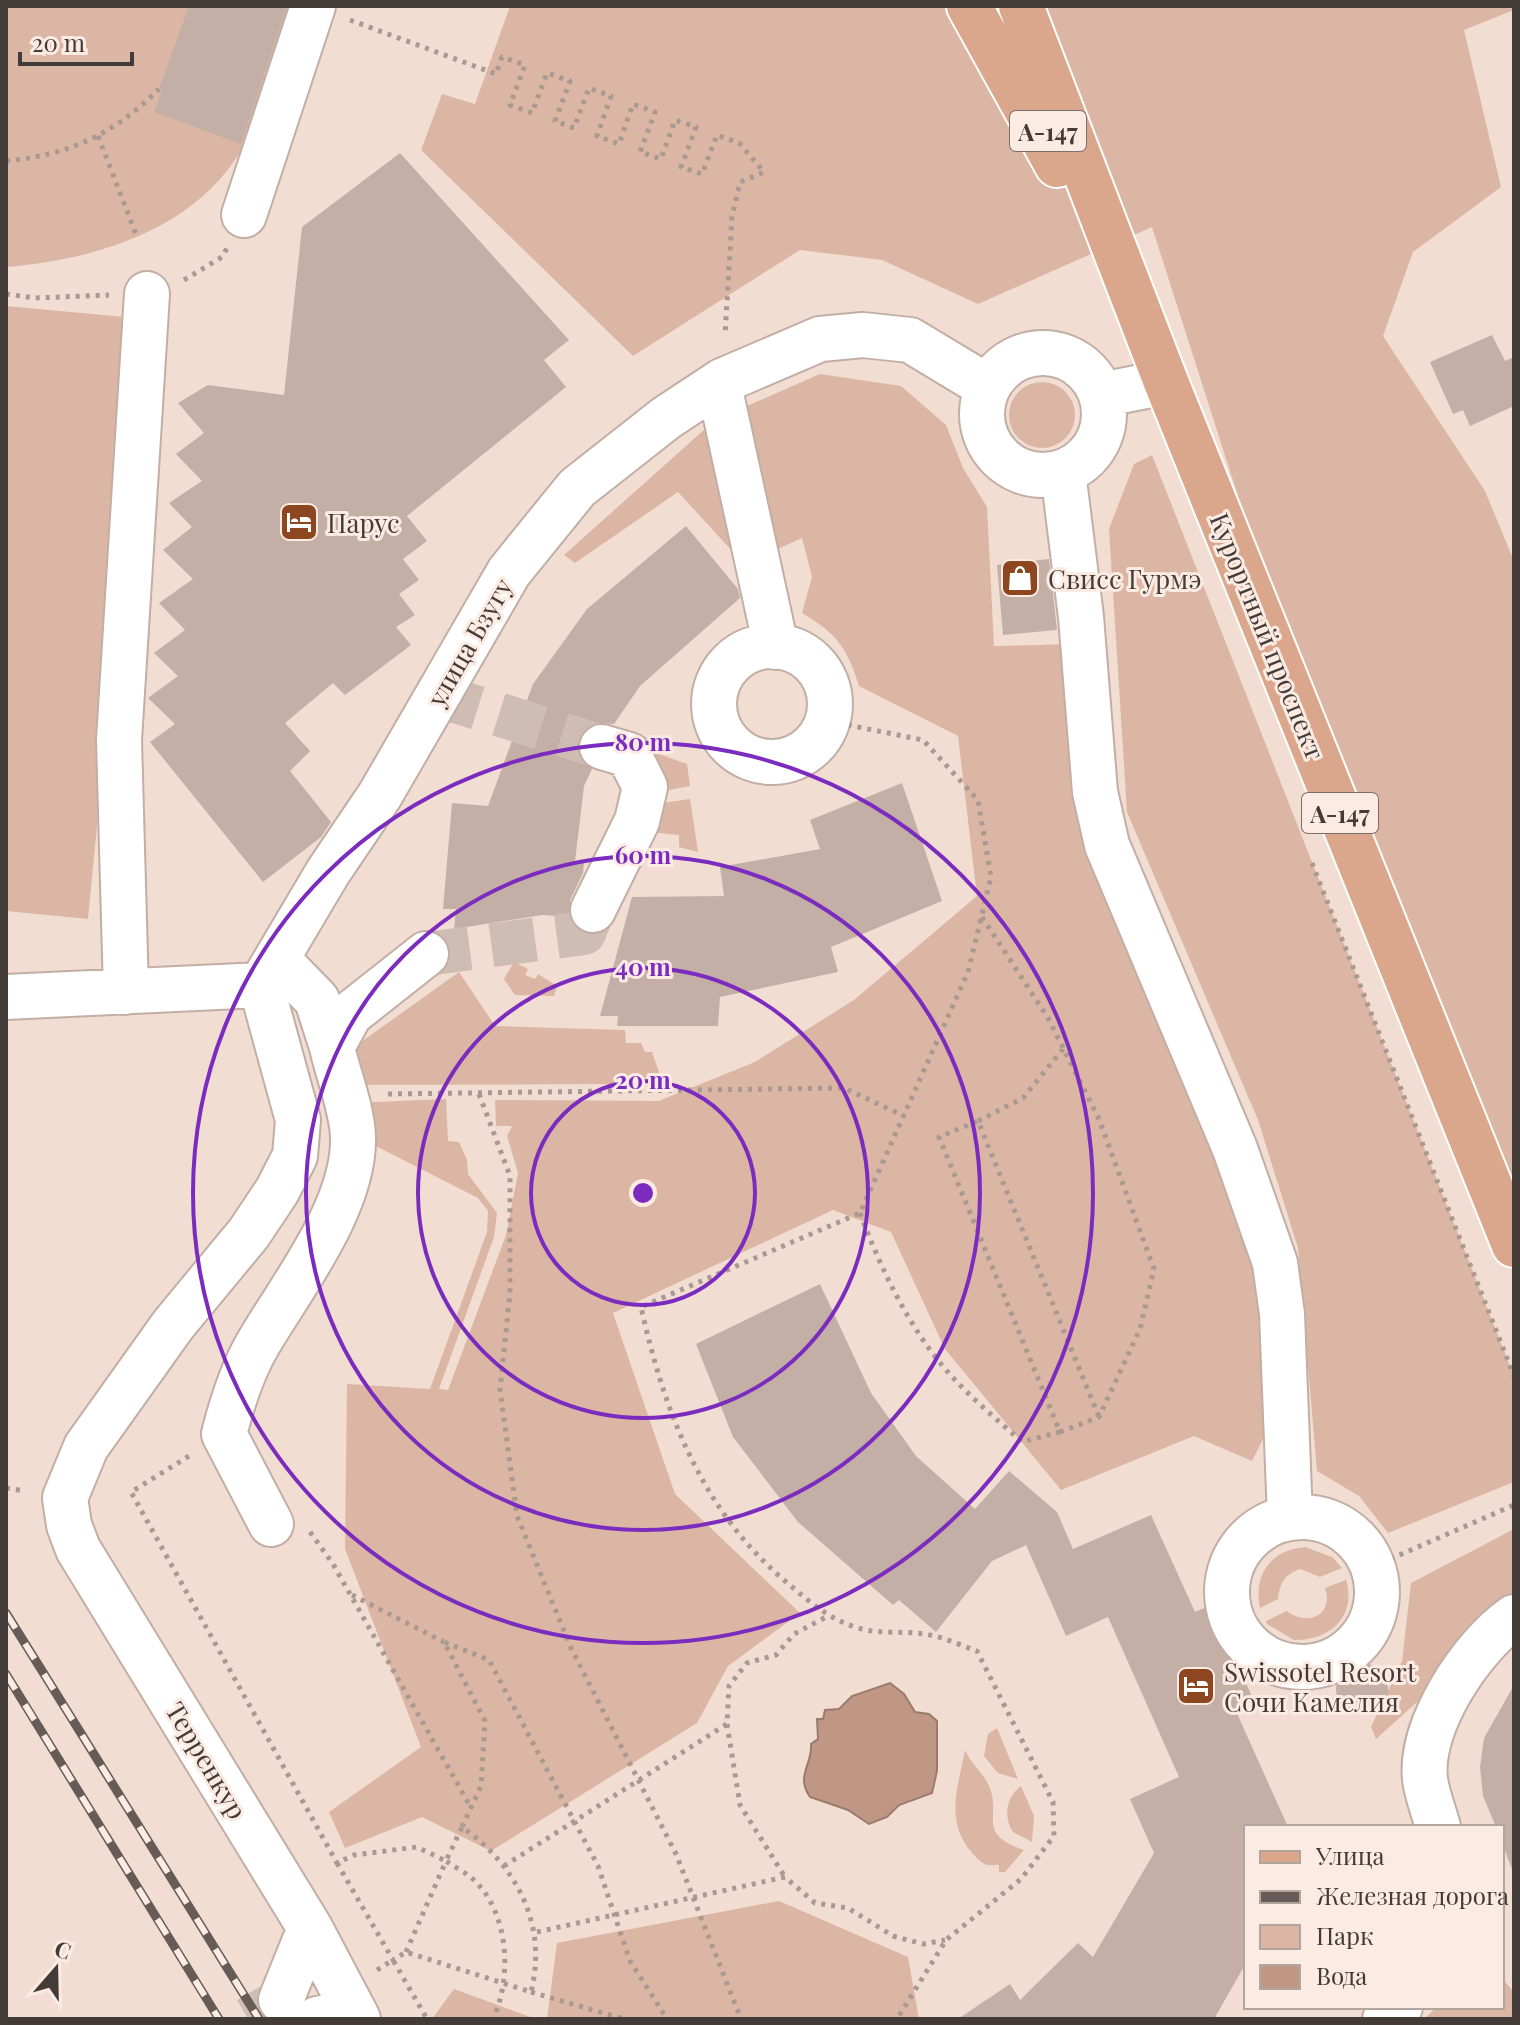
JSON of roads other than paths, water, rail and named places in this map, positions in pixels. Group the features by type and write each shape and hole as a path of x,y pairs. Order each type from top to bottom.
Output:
{"main road":[{"name":"А-147","path":"969,6 1100,233"},
{"name":"Курортный проспект","path":"993,6 1166,382 1514,1245"},
{"name":"Курортный проспект","path":"1021,6 1100,233"}],"street":[{"path":"244,215 313,6"},
{"path":"126,992 119,740 147,294"},
{"name":"улица Бзугу","path":"269,972 380,795 509,572 577,488 666,418 722,381 820,339 863,335 910,340 988,387"},
{"path":"1039,353 1055,354 1077,364 1095,380 1101,395 1103,427 1098,442 1077,466 1063,472 1031,474 1002,460 992,448 982,418 988,387 1009,363 1039,353"},
{"path":"722,381 722,399 776,647"},
{"path":"1101,395 1166,382"},
{"path":"1063,472 1081,617 1095,792 1107,845 1235,1149 1275,1263 1282,1314 1290,1518"},
{"path":"776,647 801,653 816,666 826,683 830,702 828,721 819,739 806,752 788,760 769,762 751,758 735,748 722,734 716,717 719,680 730,664 745,653 776,647"},
{"path":"593,910 637,821 645,787 629,755 602,747"},
{"path":"332,1047 350,1014 426,954"},
{"path":"6,997 126,992 269,972 317,1000 332,1047 353,1138 344,1184 311,1263 257,1344 232,1401 224,1434 271,1524"},
{"name":"Терренкур","path":"269,972 298,1120 295,1156 277,1191 249,1233 173,1325 86,1447 65,1498 69,1525 78,1549 310,1928 328,2012"},
{"path":"1290,1518 1314,1518 1337,1526 1357,1541 1372,1567 1377,1584 1376,1609 1367,1632 1351,1650 1330,1663 1306,1667 1281,1664 1258,1653 1240,1635 1230,1612 1227,1588 1233,1563 1256,1534 1290,1518"},
{"path":"1437,1825 1425,1778 1430,1737 1451,1687 1497,1629 1514,1617"},
{"path":"310,1928 328,2012"}],"water":[{"path":"890,1683 904,1694 915,1712 929,1714 937,1721 937,1771 932,1793 899,1805 887,1817 869,1824 848,1810 810,1797 804,1776 811,1744 818,1739 817,1719 823,1719 825,1710 839,1709 852,1696"}],"tunnel":[{"path":"435,699 459,702 602,747"},
{"path":"426,954 584,933 593,910"},
{"path":"248,2019 281,2000"}],"railway":[{"path":"6,1613 259,2019"},
{"path":"6,1674 219,2019"}],"place":[{"name":"Парус","path":"299,522"},
{"name":"Свисс Гурмэ","path":"1020,578"},
{"name":"Swissotel Resort Сочи Камелия","path":"1196,1686"}]}
